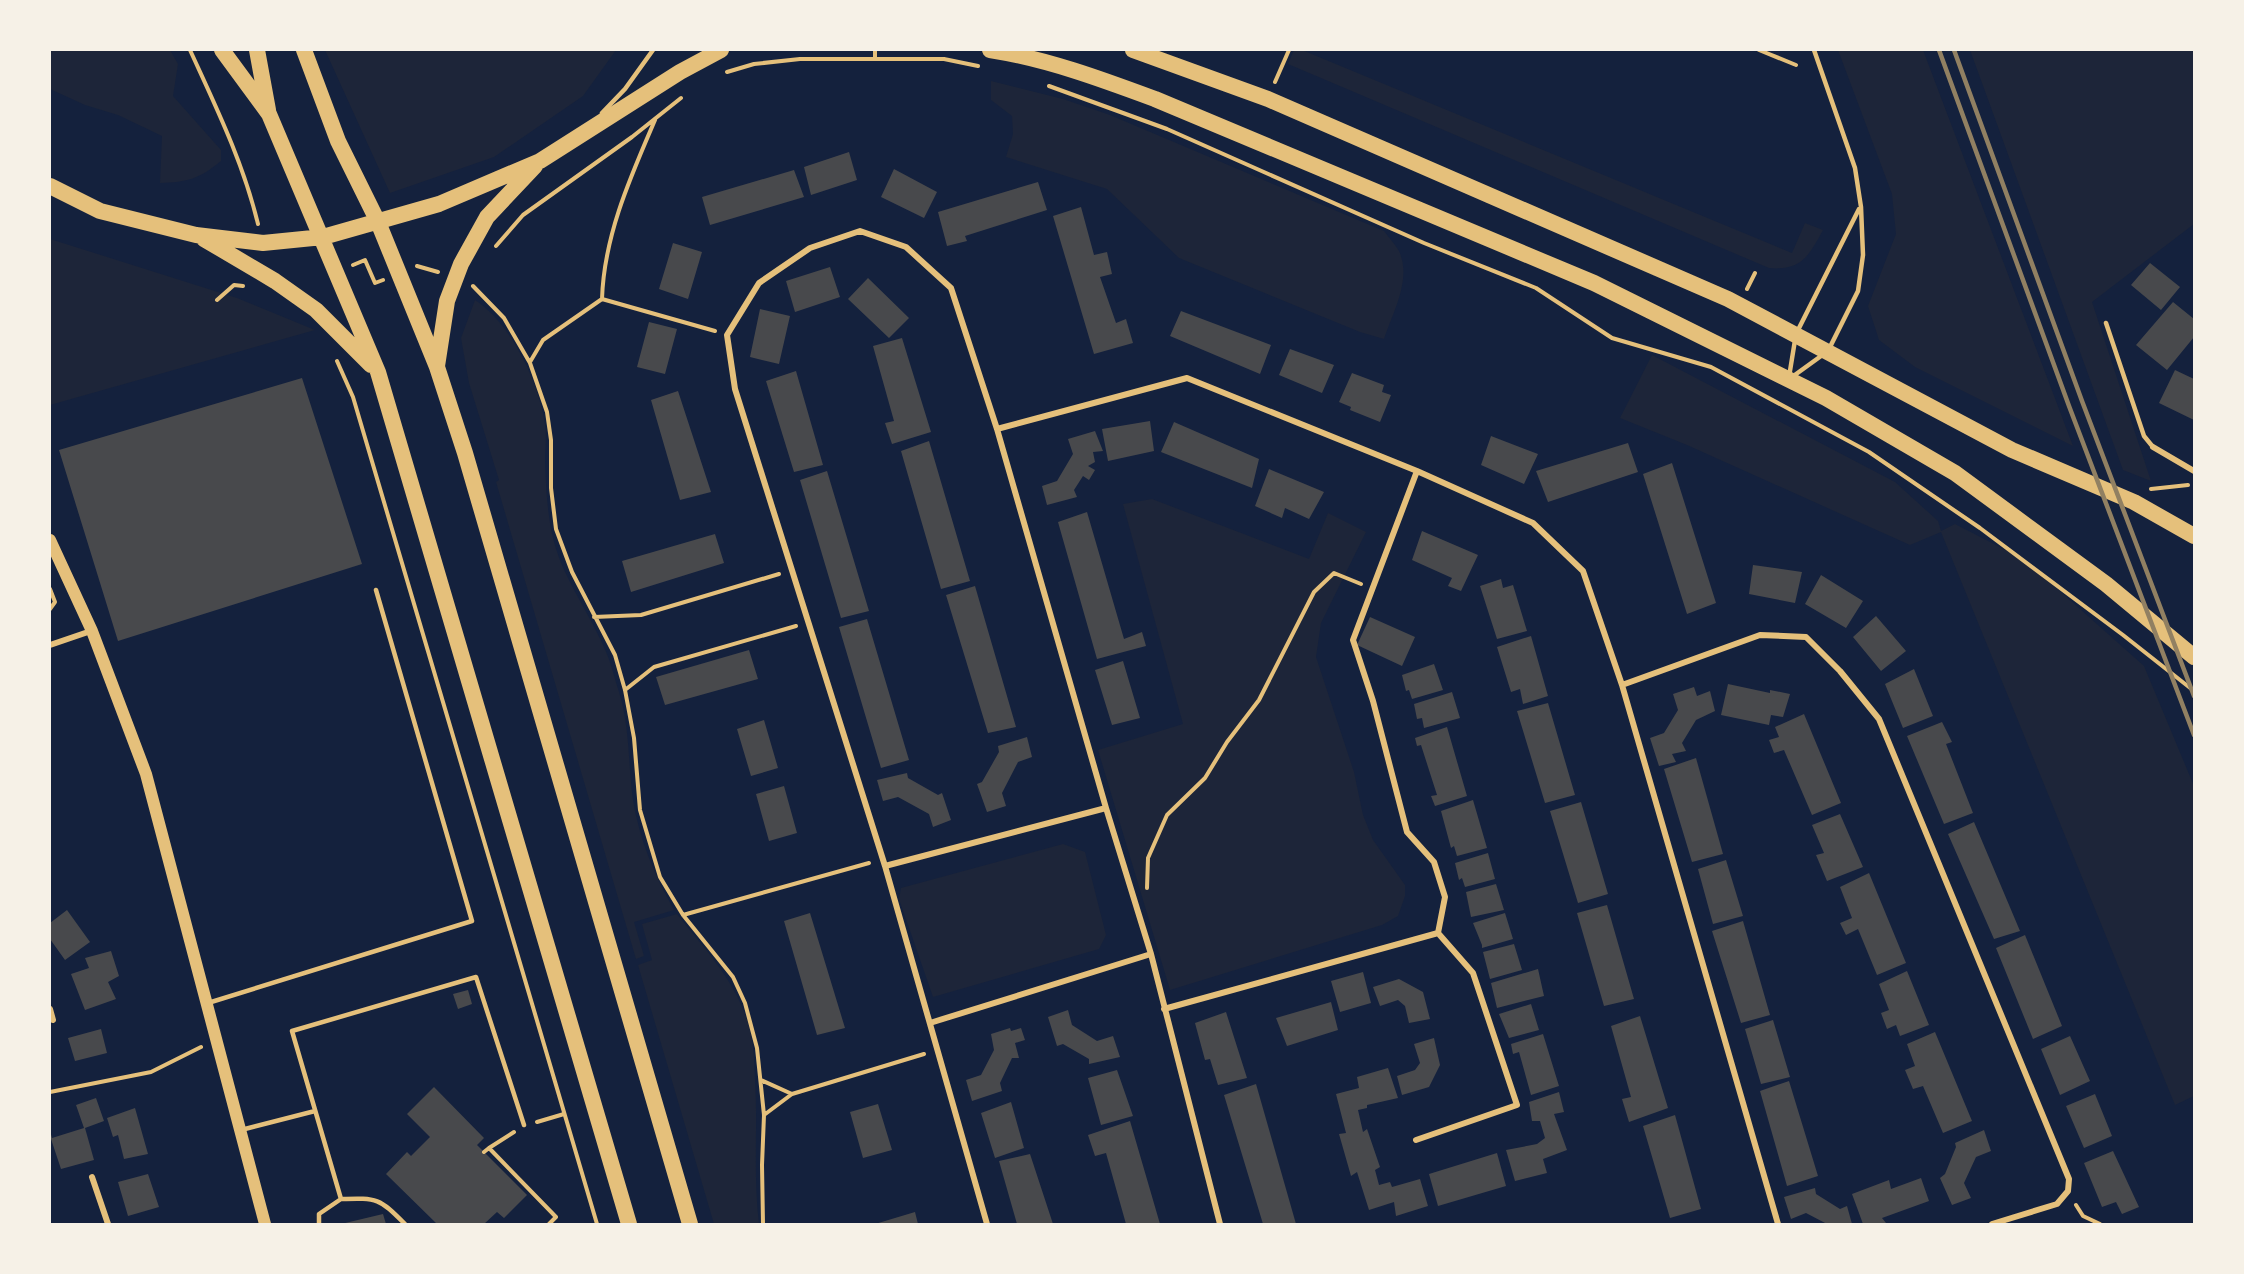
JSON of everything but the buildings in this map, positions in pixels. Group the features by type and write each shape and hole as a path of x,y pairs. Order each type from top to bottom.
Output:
{"highway":[{"path":"222,50 269,114"},
{"path":"257,50 269,114 378,372 629,1224"},
{"path":"304,50 338,141 378,222 437,367 465,453 690,1224"},
{"path":"50,186 100,211 196,235 263,243 322,237 439,204 540,161 680,72 722,50"},
{"path":"990,50 1018,54 1100,78 1155,99 1594,283 1789,379 1880,429 1955,474 2106,584 2194,657"},
{"path":"1133,50 1268,99 1728,299 2012,450 2134,502 2194,536"},
{"path":"437,367 447,301 461,264 487,217 540,161"},
{"path":"196,235 260,272 316,310 378,372"}],"main road":[{"path":"50,540 92,631 146,774 218,1039 265,1224"}],"street":[{"path":"987,1224 883,863 735,389 727,334 759,283 810,248 860,231 906,248 951,288 997,429 1106,808 1151,954 1220,1224"},
{"path":"997,429 1187,378 1417,471 1533,523 1583,571 1622,685 1778,1224"},
{"path":"2153,447 2194,471"},
{"path":"1417,471 1353,640 1373,701 1407,832 1434,862 1445,897 1438,933"},
{"path":"50,645 92,631"},
{"path":"1622,685 1760,635 1806,637 1840,671 1879,719 2069,1179 2068,1191 2057,1204 1992,1224"},
{"path":"883,863 1106,808"},
{"path":"1164,1010 1438,933"},
{"path":"1416,1140 1517,1105 1473,973 1438,933"},
{"path":"930,1023 1151,954"},
{"path":"50,1009 53,1020"},
{"path":"92,1177 108,1224"}],"lane":[{"path":"588,129 625,89 653,50"},
{"path":"1789,379 1828,351 1858,291 1863,255 1861,207 1855,168 1814,50"},
{"path":"1789,379 1796,334 1861,207"},
{"path":"2106,323 2144,436 2153,447"},
{"path":"208,1003 472,921 376,590"},
{"path":"341,1199 292,1031 476,977 524,1125"},
{"path":"241,1130 315,1110"},
{"path":"320,1224 319,1214 341,1199 370,1198 387,1206 405,1224"}],"path":[{"path":"190,50 232,142 248,185 263,243"},
{"path":"874,58 875,50"},
{"path":"1268,99 1289,50"},
{"path":"1759,50 1796,66"},
{"path":"718,74 754,64 800,59 944,59 984,67"},
{"path":"1048,86 1167,129 1424,243 1536,288 1612,339 1711,367 1878,458 1980,528 2194,691"},
{"path":"494,249 523,215 686,95"},
{"path":"603,299 603,272 622,198 656,118"},
{"path":"337,272 365,260 375,283 419,265 472,285 504,318 530,363 547,412 551,440 551,488 556,529 572,572 615,655 625,690 634,738 640,810 660,877 682,915 733,977 745,1003 757,1048 764,1115 762,1165 764,1224"},
{"path":"217,300 234,285 256,287 260,272"},
{"path":"472,285 478,276"},
{"path":"603,299 727,334"},
{"path":"530,363 543,340 603,299"},
{"path":"331,352 337,360 353,397 597,1224"},
{"path":"2134,502 2151,489 2194,484"},
{"path":"594,617 641,615 792,570"},
{"path":"1132,894 1148,888 1148,858 1167,815 1205,778 1227,742 1259,700 1314,592 1334,573 1372,589"},
{"path":"50,589 55,602 50,609"},
{"path":"625,690 654,667 808,623"},
{"path":"682,915 883,863"},
{"path":"50,1092 151,1072 218,1039"},
{"path":"764,1115 792,1094 938,1050"},
{"path":"760,1080 792,1094"},
{"path":"484,1152 524,1125 564,1114"},
{"path":"489,1148 556,1217 549,1224"},
{"path":"2068,1191 2083,1216 2100,1224"}],"shaded area":[{"path":"50,50 170,50 178,64 173,96 221,150 221,161 193,178 160,183 162,136 118,115 85,105 50,89"},
{"path":"325,50 616,50 583,96 494,157 390,193"},
{"path":"1294,50 1302,50 1792,253 1805,223 1823,230 1803,260 1789,267 1769,268 1288,64"},
{"path":"1838,50 1923,50 2073,446 1915,367 1879,340 1868,306 1896,234 1892,194"},
{"path":"1970,50 2194,50 2194,224 2092,302 2151,481 2123,470"},
{"path":"991,81 1063,99 1110,115 1384,231 1399,251 1403,273 1400,295 1384,339 1360,332 1179,258 1107,189 1006,157 1013,134 1012,116 991,100"},
{"path":"50,239 237,298 315,330 50,405"},
{"path":"475,300 500,323 511,339 537,391 546,429 546,490 553,538 562,566 610,662 623,705 633,800 639,829 654,871 674,910 634,922 644,956 636,959 496,482 499,480 469,383 461,338"},
{"path":"1652,355 1895,482 1938,521 1941,531 1955,524 2025,560 2144,666 2194,786 2194,1096 2175,1105 1941,532 1910,545 1687,445 1620,418"},
{"path":"1152,499 1309,559 1328,513 1366,532 1321,623 1316,657 1354,772 1363,815 1373,840 1405,885 1405,896 1398,916 1382,925 1170,990 1098,750 1183,724 1123,504"},
{"path":"1063,844 1085,852 1106,935 1099,949 933,997 899,899 901,888"},
{"path":"677,914 726,977 741,1005 749,1027 756,1097 756,1188 759,1224 714,1224 638,965 652,960 642,924"}],"railway":[{"path":"1939,50 2069,406 2194,735"},
{"path":"1954,50 2082,401 2194,696"}]}
